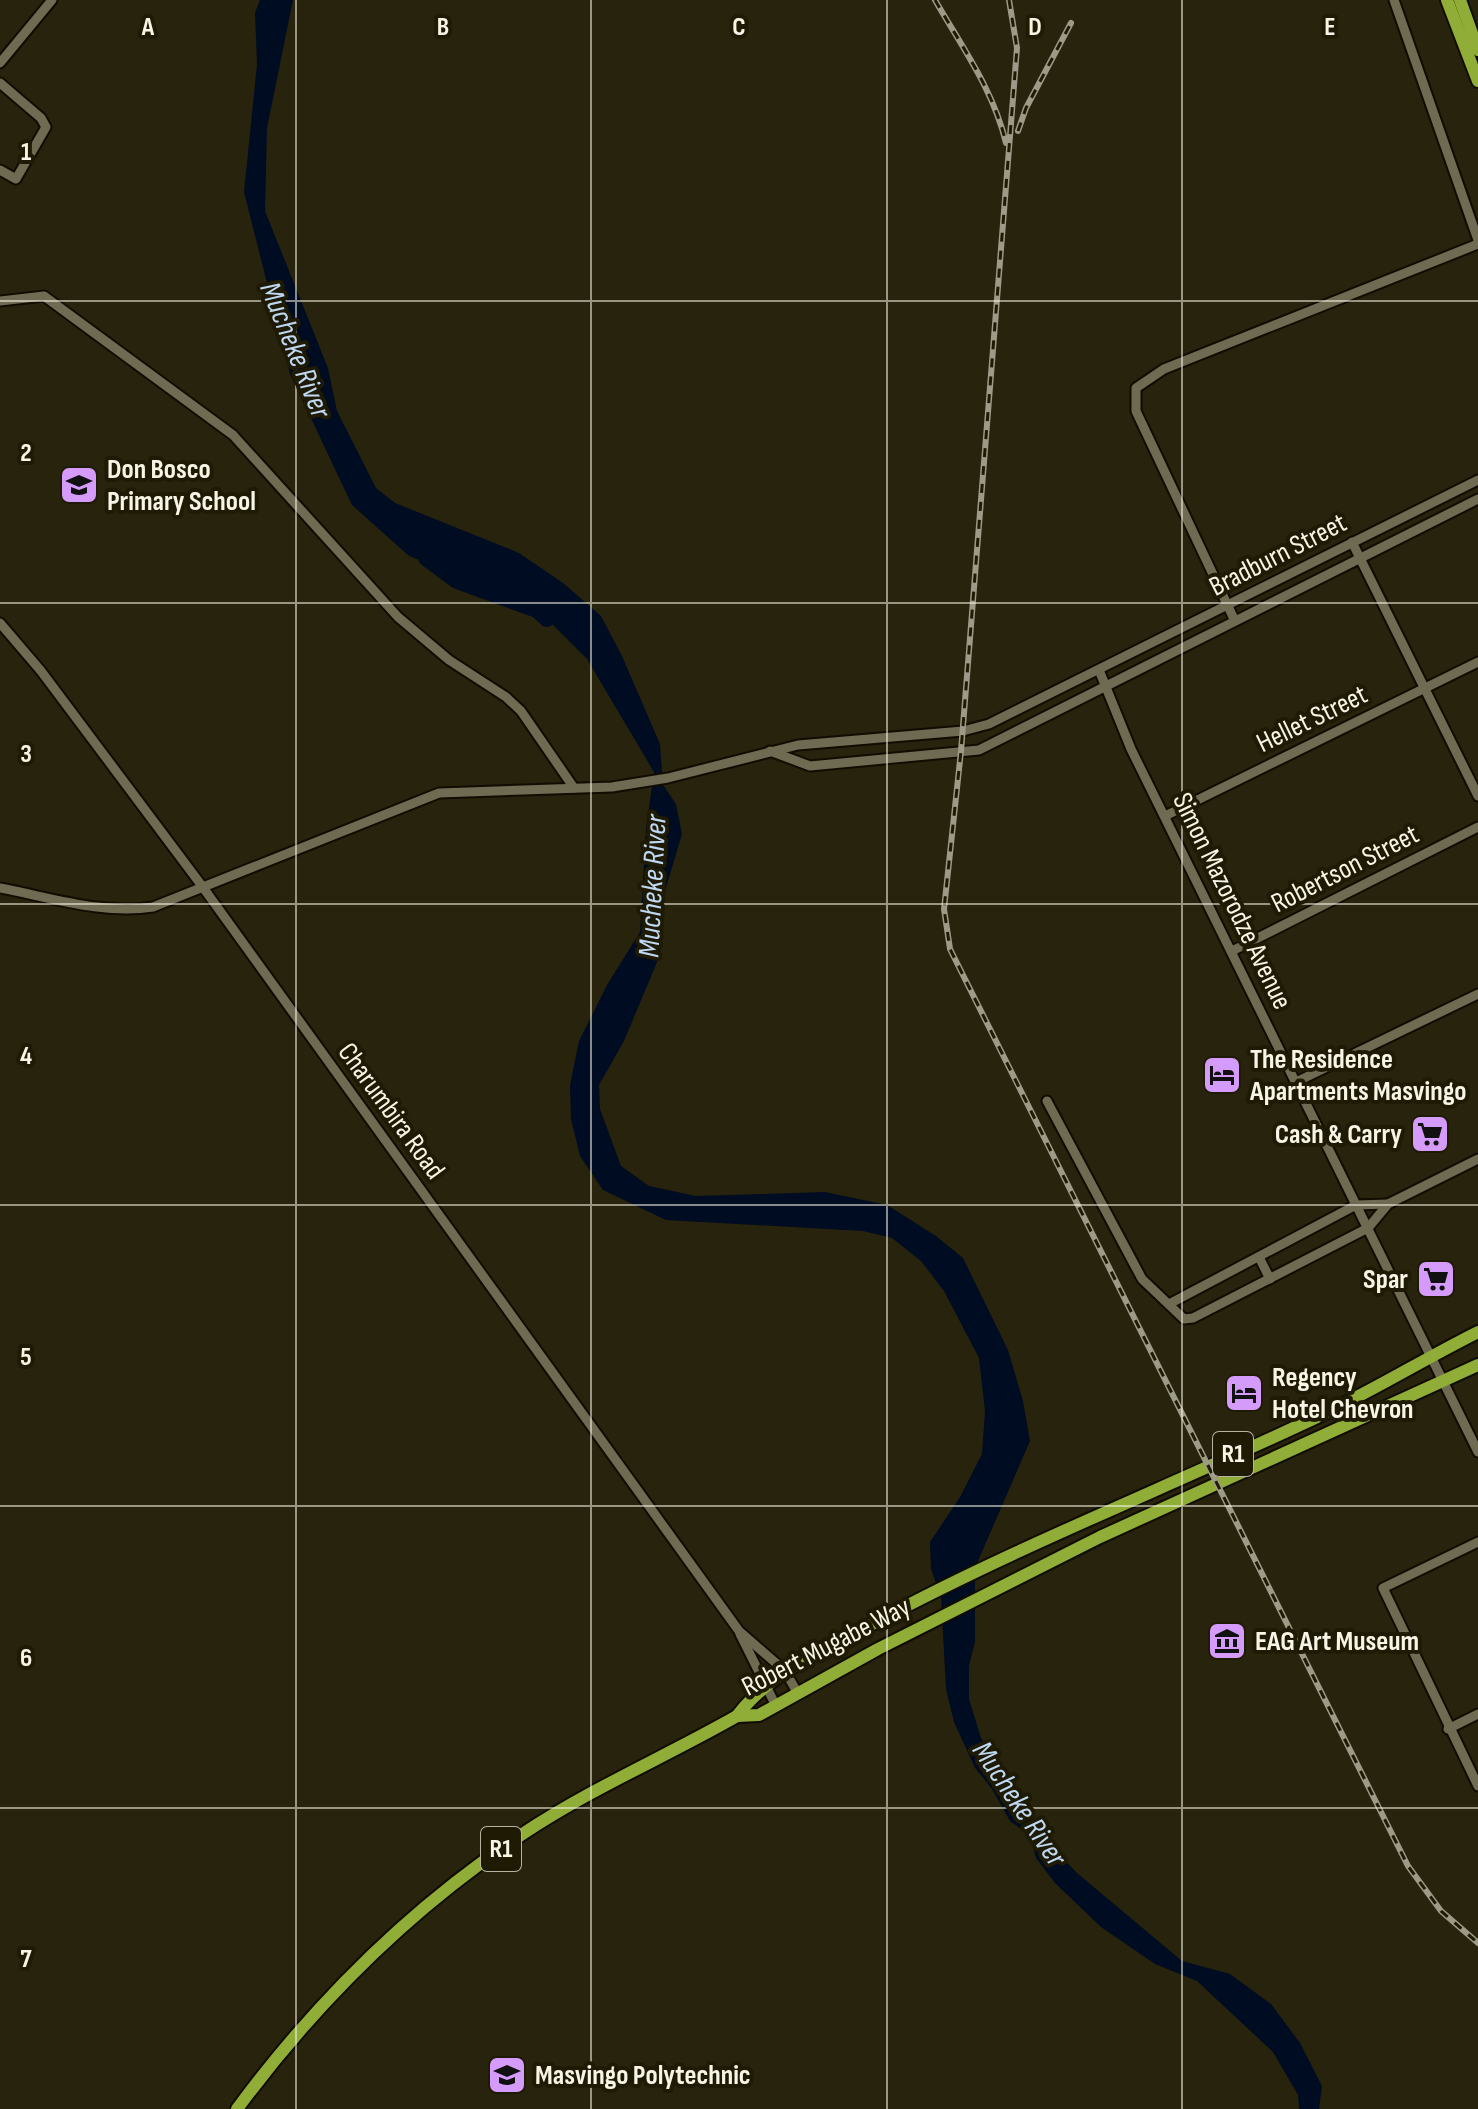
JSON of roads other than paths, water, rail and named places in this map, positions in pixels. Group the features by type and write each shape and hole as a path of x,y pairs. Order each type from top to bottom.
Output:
{"highway":[{"path":"1447,0 1478,81"},
{"path":"1460,0 1478,50"},
{"name":"Robert Mugabe Way","path":"737,1716 764,1687 785,1671 983,1566 1302,1425 1478,1332"},
{"name":"Robert Mugabe Way","path":"737,1716 759,1715 993,1590 1478,1365"},
{"name":"R1","path":"237,2109 299,2029 398,1930 494,1854 612,1781 737,1716"}],"street":[{"path":"0,63 52,0"},
{"path":"1234,619 1136,411 1136,388 1144,379 1164,369 1478,242 1394,0"},
{"path":"0,83 41,118 46,127 16,179 0,170"},
{"path":"0,301 44,296 233,435 398,617 449,660 506,697 521,711 574,788"},
{"name":"Bradburn Street","path":"0,888 111,909 136,910 153,907 273,861 439,793 645,782 770,751 989,724 1478,480"},
{"name":"Bradburn Street","path":"770,751 810,766 979,750 1034,720 1104,689 1234,619 1478,499"},
{"path":"1352,542 1478,796"},
{"name":"Charumbira Road","path":"1,625 202,886 739,1631 775,1704"},
{"name":"Hellet Street","path":"1165,816 1478,662"},
{"name":"Simon Mazorodze Avenue","path":"1099,670 1104,689 1165,816 1478,1452"},
{"name":"Robertson Street","path":"1232,951 1478,827"},
{"path":"1296,1082 1478,994"},
{"path":"1047,1101 1142,1279 1161,1299 1171,1303 1177,1316 1193,1318 1368,1228 1388,1204 1478,1159"},
{"path":"1171,1303 1356,1205 1388,1204"},
{"path":"1259,1257 1270,1279"},
{"path":"1478,1542 1383,1588 1478,1786"},
{"name":"Charumbira Road","path":"739,1631 785,1671 797,1692"},
{"path":"1448,1729 1478,1714"}],"water":[{"path":"260,0 293,0 267,128 265,211 328,368 337,411 376,488 395,503 519,553 563,583 601,616 660,744 663,785 676,804 682,834 665,891 660,955 624,1041 599,1085 600,1109 621,1166 649,1186 696,1196 825,1192 887,1205 936,1236 963,1258 1008,1350 1023,1401 1030,1441 975,1568 975,1642 969,1665 969,1699 981,1738 1052,1847 1077,1873 1182,1961 1230,1974 1271,2004 1300,2043 1322,2086 1319,2109 1299,2109 1298,2095 1273,2052 1197,1981 1155,1964 1101,1927 1055,1883 1036,1858 1030,1836 1010,1821 992,1789 975,1768 954,1722 946,1689 941,1597 931,1569 930,1542 960,1497 982,1454 985,1411 979,1358 944,1291 921,1261 892,1238 863,1231 666,1220 603,1190 580,1156 571,1119 570,1085 579,1041 607,985 640,932 646,829 654,772 587,659 546,618 512,596 409,556 352,505 290,374 244,192 257,64 255,13"}],"waterway":[{"name":"Mucheke River","path":"426,558 457,581 537,610 547,619"}],"railway":[{"path":"935,0 985,86 1006,143"},
{"path":"1009,0 1017,48 961,751 944,909 950,949 1408,1866 1441,1911 1478,1943"},
{"path":"1018,131 1026,108 1071,23"}],"place":[{"name":"Don Bosco Primary School","path":"79,485"},
{"name":"The Residence Apartments Masvingo","path":"1222,1075"},
{"name":"Cash & Carry","path":"1430,1134"},
{"name":"Spar","path":"1436,1279"},
{"name":"Regency Hotel Chevron","path":"1244,1393"},
{"name":"EAG Art Museum","path":"1227,1641"},
{"name":"Masvingo Polytechnic","path":"507,2075"}]}
